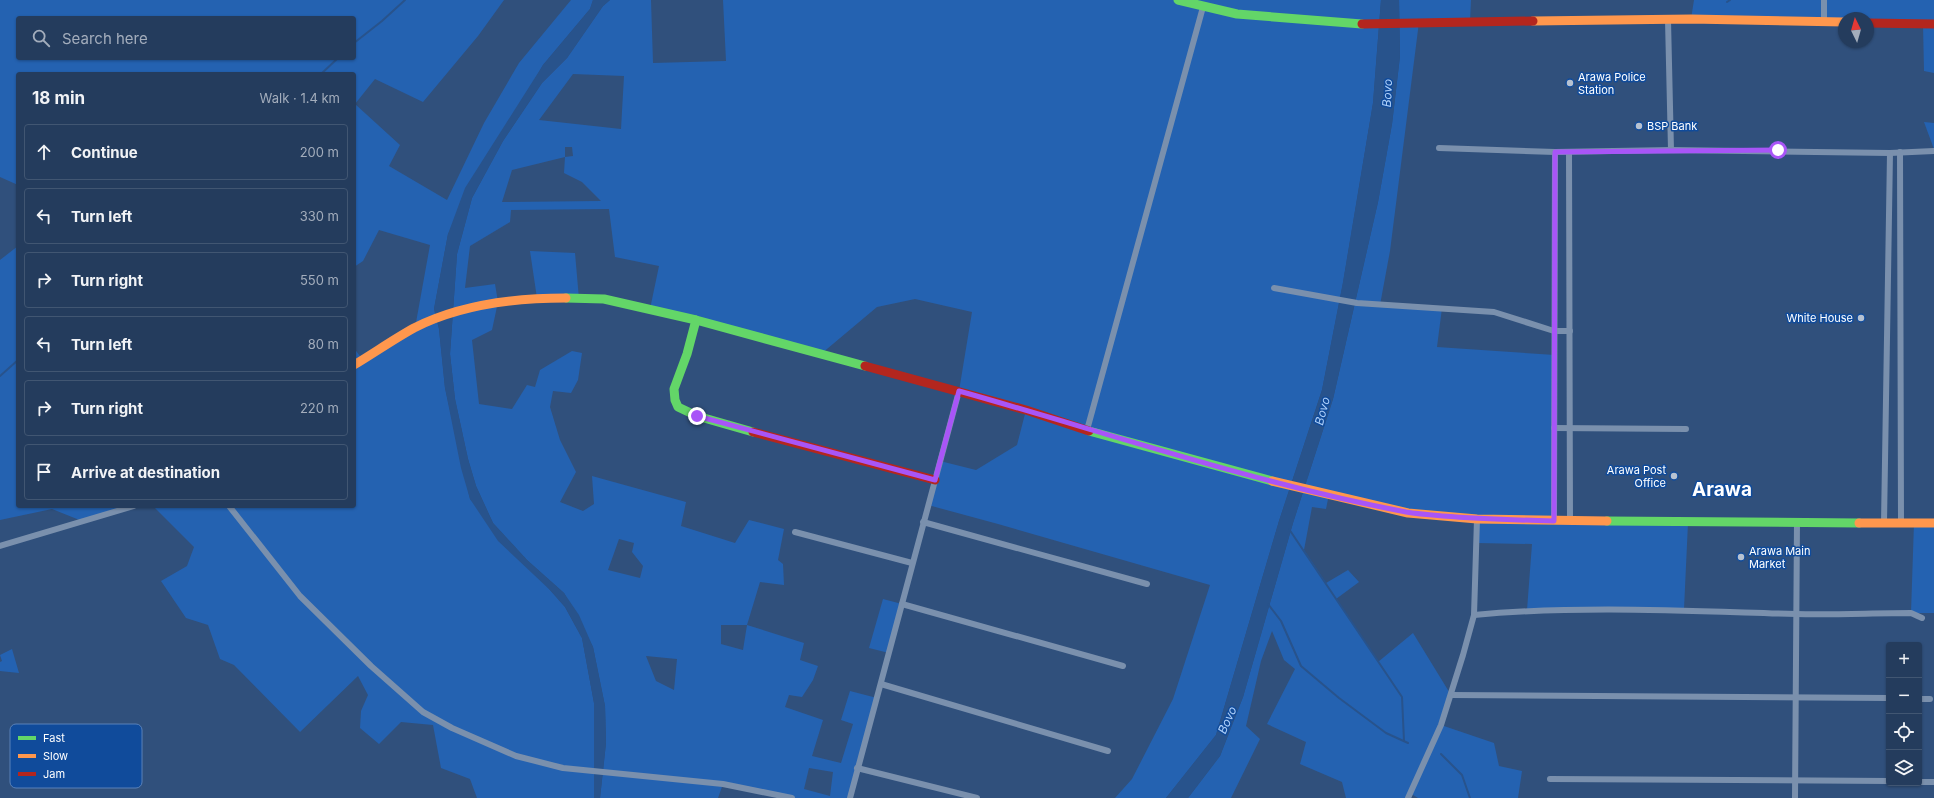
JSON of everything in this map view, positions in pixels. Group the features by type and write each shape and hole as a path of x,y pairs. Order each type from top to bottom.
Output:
{"street":[{"path":"1178,0 1237,14 1363,24 1405,22 1668,20 1838,22"},
{"path":"1824,0 1824,22"},
{"path":"1087,430 1203,7"},
{"path":"1668,20 1671,150"},
{"path":"1874,23 1934,24"},
{"path":"1439,148 1555,152 1671,150 1890,153 1934,152"},
{"path":"1554,521 1555,152"},
{"path":"1569,152 1570,521"},
{"path":"1900,152 1901,522"},
{"path":"1884,523 1890,153"},
{"path":"1274,288 1328,299 1357,303 1494,312 1554,331 1570,331"},
{"path":"356,364 409,331 430,321 459,311 498,302 537,298 604,299 696,320 959,391 1026,410 1087,430 1278,483 1408,512 1477,519 1554,521 1934,523"},
{"path":"696,320 688,354 674,389 675,400 678,407 697,416 745,430 935,480"},
{"path":"850,798 959,391"},
{"path":"1554,428 1686,430"},
{"path":"0,546 127,508"},
{"path":"231,508 300,596 371,666 423,712 452,728 516,756 562,768 723,784 792,798"},
{"path":"1408,798 1441,725 1474,615 1477,519"},
{"path":"923,522 1146,584"},
{"path":"1795,798 1797,522"},
{"path":"795,532 912,563"},
{"path":"902,604 1123,666"},
{"path":"1474,615 1527,610 1684,609 1797,614 1911,613 1922,618"},
{"path":"881,684 1108,751"},
{"path":"1451,695 1886,698"},
{"path":"1922,699 1930,699"},
{"path":"857,768 977,798"},
{"path":"1550,779 1886,781"},
{"path":"1922,782 1934,782"}],"shaded area":[{"path":"0,0 504,0 478,36 423,102 375,79 356,103 356,72 16,72 16,184 0,177"},
{"path":"571,0 593,0 590,9 543,65 448,234 434,309 439,329 445,388 470,499 565,607 582,638 594,703 594,798 477,798 470,779 441,768 433,725 401,722 379,744 360,728 361,711 368,695 358,676 300,732 234,665 220,659 208,625 186,618 161,581 187,566 194,547 155,508 356,508 356,351 362,359 415,328 430,245 379,230 363,261 356,266 356,105 400,145 389,166 447,200 484,123 519,63"},
{"path":"610,0 651,0 653,63 726,61 723,0 1381,0 1373,103 1343,283 1322,390 1279,521 1216,735 1166,798 1115,798 1132,779 1173,699 1210,585 928,505 940,461 976,470 1017,445 1026,410 959,391 972,312 915,299 877,307 821,354 650,309 659,266 615,257 609,209 511,210 510,222 470,246 465,288 495,284 498,302 492,330 472,340 479,404 512,409 527,385 535,387 540,370 572,351 582,353 578,380 571,393 553,391 550,407 560,440 576,472 560,502 583,511 594,504 592,476 686,502 681,526 735,543 749,520 784,529 778,560 783,564 784,585 760,582 747,625 804,643 800,660 818,666 813,680 802,697 789,695 785,707 823,720 812,756 841,763 853,724 841,720 850,691 877,698 850,798 792,798 723,784 718,798 600,798 606,743 605,706 593,647 564,593 527,560 493,523 476,486 468,459 455,399 450,354 457,254 472,198 503,141 542,83 567,58 603,6","holes":["573,74 624,76 621,129 539,120","565,147 572,147 573,156 565,157","565,157 564,173 582,182 601,201 502,202 512,170","619,539 634,543 632,552 643,566 640,578 608,570","721,625 747,625 743,650 721,644","646,656 677,659 674,690 656,681","809,768 833,772 830,796 804,789"]},
{"path":"1399,0 1471,0 1470,22 1419,22 1390,251 1380,305 1442,308 1437,347 1555,355 1554,521 1688,523 1684,609 1527,610 1532,544 1477,543 1477,519 1408,513 1329,494 1326,509 1312,507 1304,550 1326,583 1348,570 1359,582 1336,599 1378,662 1413,633 1451,695 1441,725 1494,743 1499,766 1522,771 1518,798 1418,798 1410,793 1408,798 1346,798 1342,782 1300,764 1306,742 1267,724 1295,669 1284,660 1272,631 1261,661 1246,726 1260,739 1231,798 1188,798 1220,756 1243,697 1293,523 1333,399 1378,202 1392,124 1400,56"},
{"path":"1694,0 1934,0 1934,73 1924,71 1923,24 1874,23 1874,12 1838,12 1838,18 1691,19"},
{"path":"1924,122 1934,123 1934,149"},
{"path":"16,248 16,508 118,508 121,511 82,521 52,509 0,520 0,260"},
{"path":"530,251 575,253 579,299 537,298"},
{"path":"1914,523 1934,523 1934,613 1911,613"},
{"path":"883,599 902,604 889,653 869,648"},
{"path":"12,649 19,673 0,671 0,662 2,661 0,655"}],"water":[{"path":"593,0 610,0 603,6 567,58 542,83 503,141 472,198 457,254 450,354 455,399 468,459 476,486 493,523 527,560 564,593 579,615 593,647 605,706 606,743 600,798 594,798 594,703 582,638 565,607 550,590 498,541 470,499 461,468 445,388 439,329 434,309 448,234 465,188 543,65 590,9"},
{"name":"Bovo","path":"1381,0 1399,0 1400,56 1392,124 1378,202 1333,399 1293,523 1243,697 1220,756 1188,798 1166,798 1216,735 1279,521 1322,390 1343,282 1373,103"}],"waterway":[{"path":"356,41 405,0"},
{"path":"323,72 336,60"},
{"path":"0,376 16,362"},
{"path":"1289,529 1402,697 1404,741"},
{"path":"1268,604 1281,621 1301,666 1339,698 1386,733 1408,743"},
{"path":"1441,754 1462,775 1470,798"}],"traffic: fast":[{"path":"1178,0 1237,14 1362,24"},
{"path":"566,298 604,299 696,320 865,366"},
{"path":"696,320 687,354 674,389 675,400 678,407 697,416 753,432"},
{"path":"1089,431 1272,481"},
{"path":"1607,521 1859,523"}],"traffic: slow":[{"path":"1533,21 1691,19 1838,22"},
{"path":"356,364 414,328 450,313 508,301 566,298"},
{"path":"1272,481 1408,513 1477,519 1607,521"},
{"path":"1859,523 1934,523"}],"traffic: jam":[{"path":"1362,24 1533,21"},
{"path":"1874,23 1934,24"},
{"path":"865,366 1026,410 1089,431"},
{"path":"753,432 935,480"}],"place":[{"name":"Arawa Police Station","path":"1570,83"},
{"name":"BSP Bank","path":"1639,126"},
{"name":"White House","path":"1861,318"},
{"name":"Arawa Post Office","path":"1674,476"},
{"name":"Arawa Main Market","path":"1741,557"}],"district":[{"name":"Arawa","path":"1722,489"}],"route":[{"path":"697,416 784,441 935,480 959,391 1026,410 1087,430 1278,483 1408,512 1477,519 1554,521 1555,152 1778,150"}]}
